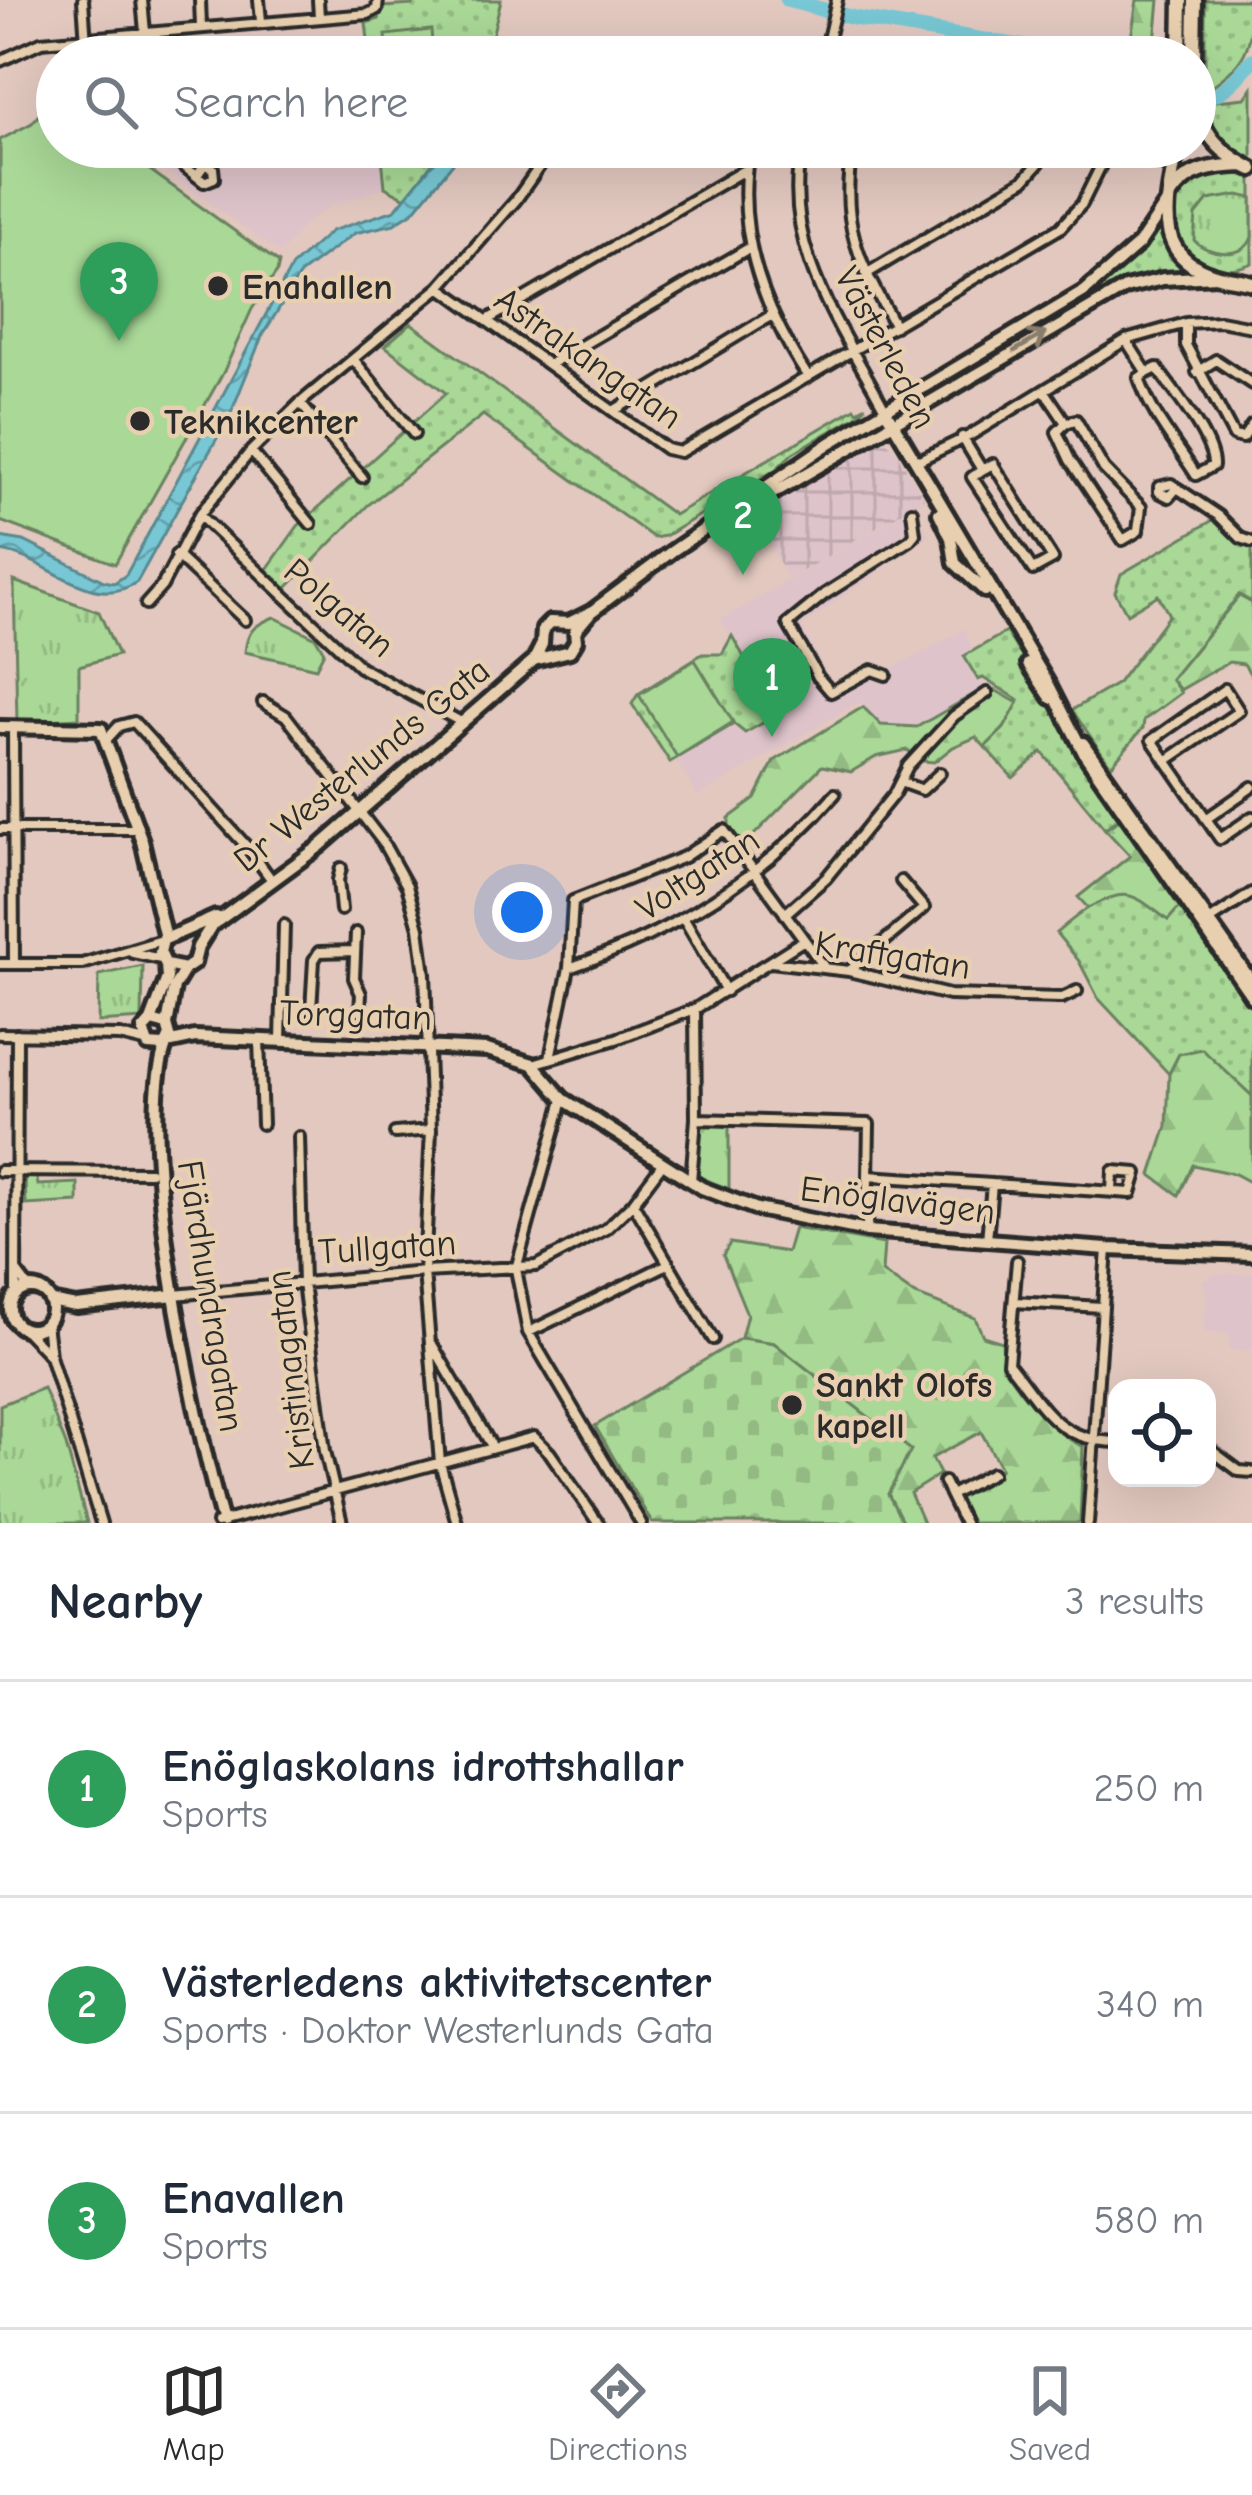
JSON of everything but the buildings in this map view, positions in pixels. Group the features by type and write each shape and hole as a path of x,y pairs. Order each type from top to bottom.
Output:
{"main road":[{"path":"1180,36 1181,0"},
{"path":"1195,36 1196,0"},
{"path":"1216,145 1248,167"},
{"path":"1216,168 1248,167"},
{"path":"1173,168 1166,223 1175,248 1184,260 1252,283"},
{"path":"1168,200 1188,177 1207,168"},
{"path":"1223,276 1252,271"}],"street":[{"path":"82,0 86,36"},
{"path":"142,0 145,32"},
{"path":"200,0 201,27"},
{"path":"259,0 261,21"},
{"path":"318,0 320,17"},
{"path":"111,36 374,12 378,0"},
{"path":"829,36 837,0"},
{"path":"1,57 36,44"},
{"path":"190,168 198,173"},
{"path":"146,604 162,586 199,515 251,451 440,287 538,168"},
{"name":"Västerleden","path":"800,168 798,197 816,285 1076,737 1092,751 1252,997"},
{"path":"851,168 848,208 854,246 895,326"},
{"path":"866,274 1024,180 1035,168"},
{"name":"Astrakangatan","path":"440,287 666,448 680,452 1060,227 1082,204 1100,168"},
{"path":"489,320 746,169 749,248 772,315 808,377"},
{"path":"889,416 1085,291 1138,244 1168,200"},
{"path":"550,364 749,248"},
{"path":"889,416 1125,287 1144,281 1223,276"},
{"path":"615,410 772,315"},
{"path":"915,462 1126,340 1186,323 1220,321 1252,327"},
{"path":"1186,323 1186,345 1197,372 1234,436 1243,438 1252,425"},
{"path":"1126,340 1147,373"},
{"path":"354,360 414,434"},
{"path":"1197,372 1216,360 1252,384"},
{"path":"1157,368 1191,415 1214,457 1213,466 1196,475 1144,392 1139,378 1147,373 1157,368"},
{"path":"1044,390 1066,423"},
{"path":"300,404 362,477"},
{"name":"Dr Westerlunds Gata","path":"572,627 830,443 889,416"},
{"path":"1076,420 1104,469 1141,507 1138,531 1123,540 1070,460 1058,432 1066,423 1076,420"},
{"path":"962,436 982,470"},
{"path":"251,451 310,524"},
{"path":"993,464 1053,560 1033,570 972,477 982,470 993,464"},
{"path":"1176,489 1252,542"},
{"name":"Västerleden","path":"936,498 955,563 989,596 1042,689 1058,705"},
{"path":"886,675 872,670 832,692 818,677 788,624 825,594 910,540 915,534 912,511"},
{"name":"Polgatan","path":"199,515 360,667 461,722"},
{"path":"176,555 245,620"},
{"path":"965,571 974,560"},
{"name":"Dr Westerlunds Gata","path":"547,649 543,629 550,622 572,627"},
{"name":"Dr Westerlunds Gata","path":"173,936 224,913 320,846 547,649 570,651 576,640 572,627"},
{"path":"1166,761 1239,711 1225,689 1152,740 1166,761 1220,839 1252,817"},
{"path":"784,914 826,878 908,766 954,716 987,693"},
{"path":"263,702 286,716 358,810 397,866 413,905 423,951 431,1130 424,1272 440,1463 457,1523"},
{"path":"106,739 119,726 134,722 271,879"},
{"path":"14,964 14,830 7,727 97,727 106,739 138,829 160,916 173,936 198,947"},
{"path":"900,782 922,790 940,773"},
{"path":"1206,819 1252,787"},
{"name":"Voltgatan","path":"569,968 623,950 755,874 835,794"},
{"path":"0,830 138,829"},
{"path":"550,1058 569,968 569,909 575,898 684,857 724,830 825,968"},
{"path":"341,868 341,910"},
{"path":"849,970 924,908 901,881"},
{"path":"1206,923 1252,893"},
{"name":"Dr Westerlunds Gata","path":"185,969 224,913"},
{"path":"683,919 726,991"},
{"name":"Västerleden","path":"1206,923 1252,982"},
{"path":"281,1040 284,925"},
{"path":"356,933 355,986 361,994 360,1011"},
{"path":"0,964 82,964 173,936"},
{"path":"146,1044 142,1030 167,978 164,962 173,936"},
{"name":"Kraftgatan","path":"533,1064 616,1040 695,1009 804,940"},
{"path":"311,1010 314,960 319,952 355,951"},
{"path":"126,952 185,969 174,988 168,1027"},
{"name":"Kraftgatan","path":"771,962 849,970 949,995 1062,998 1077,991"},
{"path":"691,1181 695,1009"},
{"path":"120,1036 149,1022"},
{"name":"Torggatan","path":"149,1022 195,1037"},
{"name":"Fjärdhundragatan","path":"168,1027 158,1077 159,1172 174,1295 221,1523"},
{"path":"0,1034 120,1036 146,1044"},
{"path":"17,1034 16,1271 8,1305 50,1356"},
{"name":"Torggatan","path":"146,1044 195,1037 425,1045 487,1051 533,1064"},
{"path":"259,1040 262,1124"},
{"name":"Fjärdhundragatan","path":"146,1044 158,1077"},
{"name":"Enöglavägen","path":"533,1064 563,1099 714,1195 757,1209 867,1232 1107,1250 1252,1254"},
{"path":"563,1099 515,1269 529,1332 641,1523"},
{"path":"696,1119 868,1124 867,1232"},
{"path":"395,1133 431,1130"},
{"name":"Kristinagatan","path":"299,1137 303,1283 332,1493 342,1523"},
{"name":"Tullgatan","path":"50,1300 76,1306 424,1272 536,1266 606,1229 663,1163"},
{"path":"0,1171 150,1172"},
{"path":"868,1176 1112,1192"},
{"path":"987,1240 992,1184"},
{"path":"633,1203 713,1339"},
{"path":"1088,1523 1107,1250"},
{"path":"1017,1261 1008,1363 1063,1430 1082,1439 1108,1442"},
{"path":"529,1332 668,1264"},
{"path":"16,1271 29,1288 50,1300 50,1356 101,1523"},
{"path":"8,1305 29,1288"},
{"path":"1014,1302 1102,1306"},
{"name":"Tullgatan","path":"48,1320 76,1306"},
{"path":"26,1330 48,1320"},
{"path":"430,1341 493,1448"},
{"path":"221,1523 537,1437 598,1523"},
{"path":"1216,1454 1239,1471 1252,1472"},
{"path":"951,1496 992,1473"},
{"path":"944,1482 964,1523"}],"shaded area":[{"path":"161,168 383,168 385,187 330,206 310,219 280,253"},
{"path":"884,440 894,448 924,499 789,579 752,515"},
{"path":"913,507 928,536 801,626 831,684 878,661 888,671 965,629 984,686 918,727 881,725 858,702 698,796 638,695 701,653 721,652 730,635 721,620"},
{"path":"1212,1274 1252,1274 1252,1350 1229,1350 1229,1333 1204,1332 1207,1295 1203,1280 1211,1279"}],"green space":[{"path":"413,0 501,0 492,36 368,36 366,23 379,19 382,7 412,5"},
{"path":"1137,0 1159,0 1156,36 1131,36"},
{"path":"1205,0 1252,0 1251,31 1244,53 1216,83 1216,36 1205,36"},
{"path":"431,30 431,36 386,36"},
{"path":"1252,88 1252,159 1216,129 1216,101 1245,98"},
{"path":"36,118 36,168 147,168 279,263 115,564 0,521 0,140"},
{"path":"383,168 428,168 406,198 385,187"},
{"path":"1227,170 1252,178 1252,263 1226,269 1204,264 1187,252 1177,234 1174,214 1181,195 1198,180"},
{"path":"1238,195 1252,198 1248,245 1224,253 1194,240 1196,215 1208,200"},
{"path":"1159,227 1169,251 1189,271 1129,280 943,387 1094,293 1142,252"},
{"path":"411,323 674,515 855,408 866,406 775,470 665,536 654,538 483,415 368,505 285,590 265,572 298,526 446,393 385,346"},
{"path":"1213,520 1243,544 1252,545 1252,602 1239,595 1171,679 1181,693 1144,720 1143,728 1111,766 1072,710 1118,683 1169,615 1158,595 1127,614 1115,592 1121,574"},
{"path":"14,581 99,612 118,655 79,666 79,718 17,722"},
{"path":"1239,596 1252,603 1252,677 1244,664 1229,662 1180,690 1171,679"},
{"path":"274,617 316,638 324,652 316,668 245,652 253,629"},
{"path":"1006,632 1124,817 1118,822 1105,829 1042,752 1013,778 985,747 1004,728 1019,700 983,678 978,680 964,656"},
{"path":"732,636 777,715 745,733 734,724 670,762 632,704 638,694 702,654 722,654"},
{"path":"695,660 733,722 677,757 639,695"},
{"path":"983,689 1018,703 1004,728 985,747 976,737 934,762 907,750 876,757 851,772 822,766 744,845 729,826 729,818 755,799 774,761 863,707 881,725 917,727"},
{"path":"1124,817 1184,902 1168,920 1130,896 1113,897 1088,908 1078,897 1130,856 1105,829"},
{"path":"1132,893 1168,920 1184,902 1245,992 1252,1006 1252,1096 1202,1050 1179,1054 1169,1074 1098,998 1079,961 1056,933 1100,901"},
{"path":"143,966 142,1019 98,1022 99,975"},
{"path":"1202,1049 1252,1096 1252,1183 1235,1174 1193,1165 1179,1195 1151,1175 1167,1126 1169,1074 1179,1054"},
{"path":"701,1123 729,1124 729,1189 698,1177"},
{"path":"36,1175 38,1185 78,1183 78,1202 26,1205 25,1176"},
{"path":"794,1228 884,1244 882,1272 913,1294 975,1318 983,1336 1002,1342 1005,1367 1020,1391 1051,1425 1083,1446 1080,1523 968,1523 955,1499 1001,1468 981,1432 932,1458 940,1474 910,1493 923,1523 903,1523 888,1494 774,1343 741,1338 747,1314 723,1255 730,1243 787,1252"},
{"path":"741,1338 774,1343 911,1450 888,1494 903,1523 652,1523 595,1426"},
{"path":"43,1388 66,1445 87,1523 0,1523 0,1405"}],"water":[{"path":"429,168 449,168 414,211 394,224 355,233 301,273 262,336 231,413 137,582 103,591 0,551 0,537 24,541 104,581 114,583 126,575 292,266 331,231 395,210"}],"waterway":[{"path":"787,0 854,18 961,36"},
{"path":"1216,94 1252,60"}],"place":[{"name":"Enahallen","path":"218,286"},
{"name":"Enavallen","path":"119,341"},
{"name":"Teknikcenter","path":"140,421"},
{"name":"Västerledens aktivitetscenter","path":"743,575"},
{"name":"Enöglaskolans idrottshallar","path":"772,737"},
{"name":"Sankt Olofs kapell","path":"792,1405"}]}
